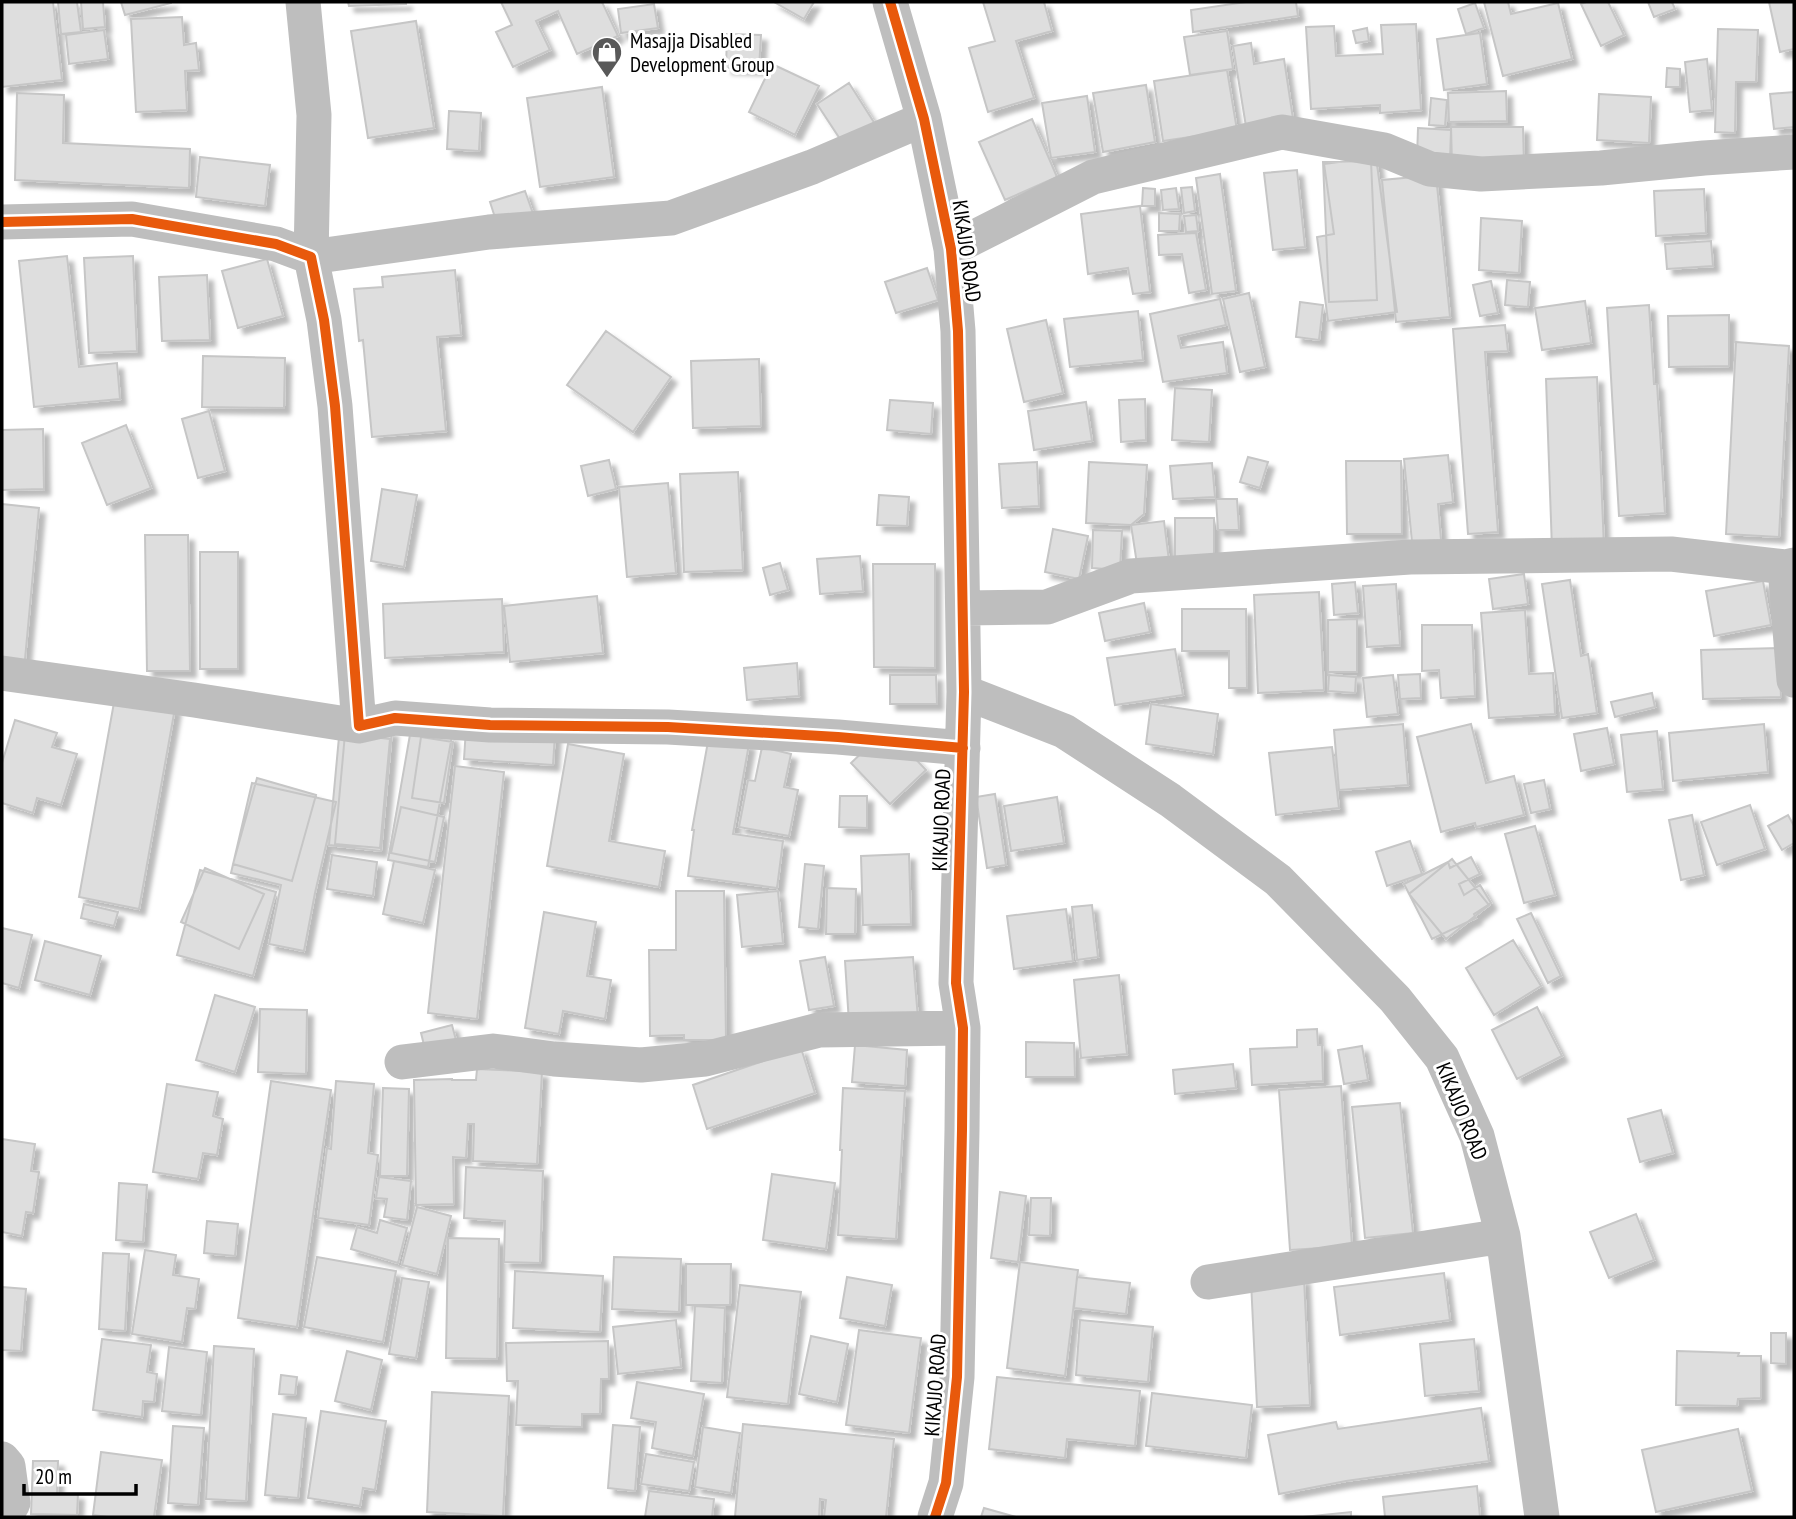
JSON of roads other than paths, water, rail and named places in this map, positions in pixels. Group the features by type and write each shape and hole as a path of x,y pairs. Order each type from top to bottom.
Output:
{"street":[{"path":"303,2 314,115 311,257 324,320 335,405 359,726"},
{"name":"KIKAJJO ROAD","path":"890,2 924,119 951,249 958,331 964,692 956,983 963,1028 962,1144 957,1377 946,1483 935,1517"},
{"path":"2,222 132,219 276,244 311,257 489,232 671,218 812,167 924,119"},
{"path":"951,249 1093,177 1282,131 1384,150 1430,169 1481,174 1601,169 1794,152"},
{"path":"964,608 1047,607 1131,576 1410,556 1671,554 1790,566 1794,680"},
{"path":"2,673 359,726 395,718 490,725 668,727 838,737 962,748"},
{"name":"KIKAJJO ROAD","path":"964,692 1064,731 1170,800 1278,880 1395,999 1442,1058 1477,1136 1503,1236 1542,1517"},
{"path":"402,1062 493,1051 554,1059 641,1065 705,1059 820,1030 963,1028"},
{"path":"1208,1282 1503,1236"},
{"path":"2,1459 8,1466 13,1503 5,1517"}],"place":[{"name":"Masajja Disabled Development Group","path":"607,79"}]}
